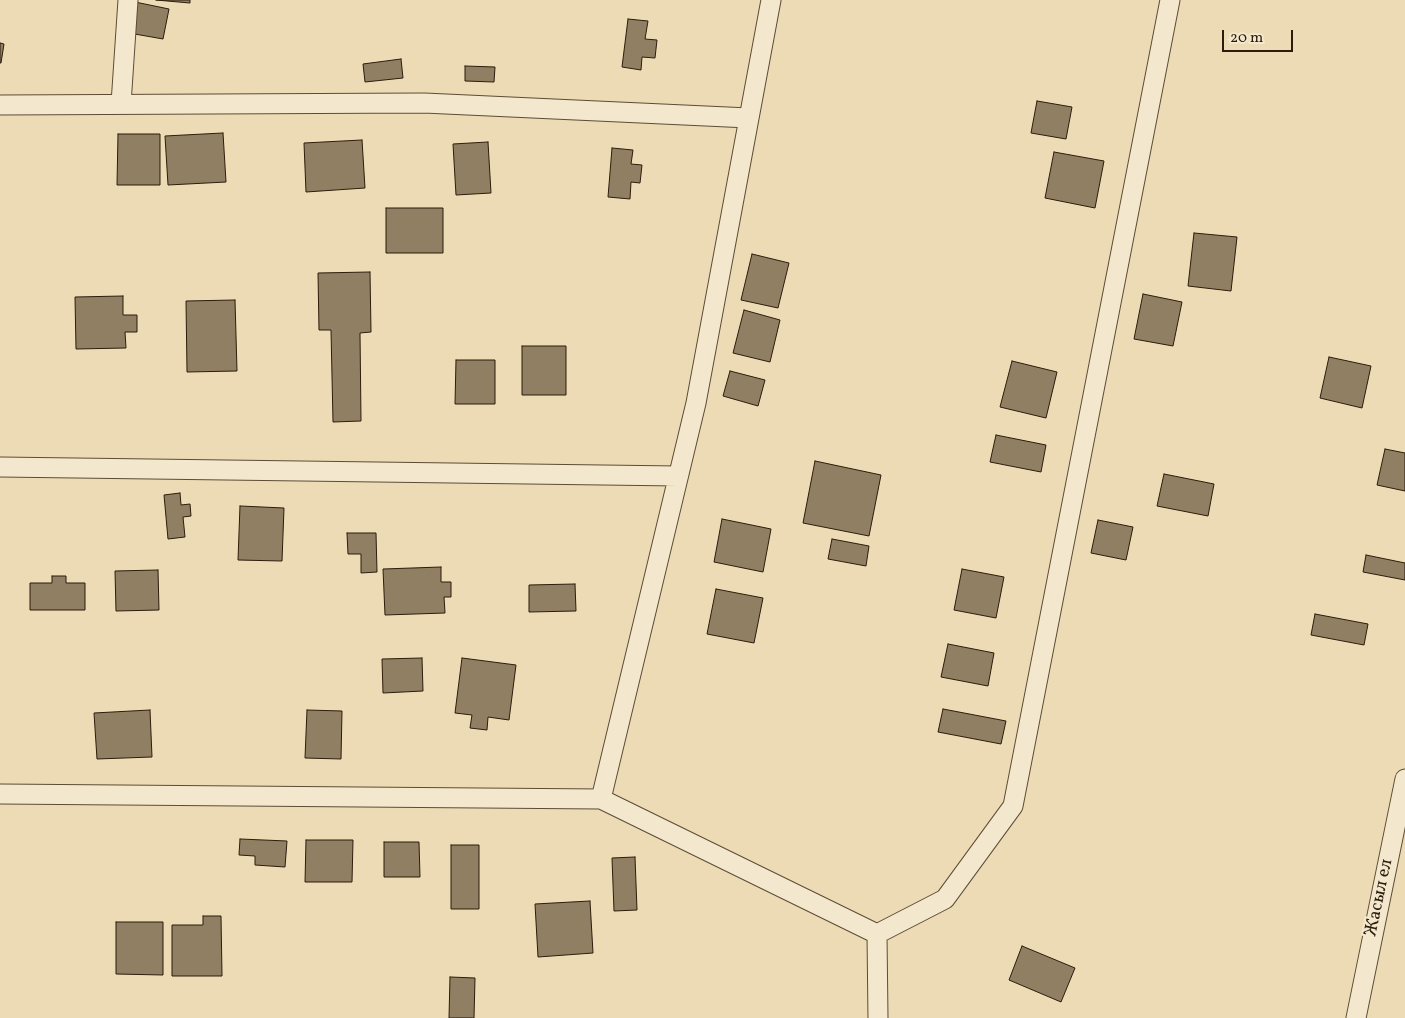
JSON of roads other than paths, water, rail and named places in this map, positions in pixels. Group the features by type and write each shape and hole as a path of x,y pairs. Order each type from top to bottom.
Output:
{"street":[{"path":"120,104 128,0"},
{"path":"601,799 696,403 770,0"},
{"path":"877,934 945,899 1013,806 1170,0"},
{"path":"0,105 424,102 749,118"},
{"path":"0,467 678,476"},
{"name":"Жасыл ел","path":"1356,1018 1405,779"},
{"path":"0,794 601,799 877,934"},
{"path":"877,934 878,1018"}]}
